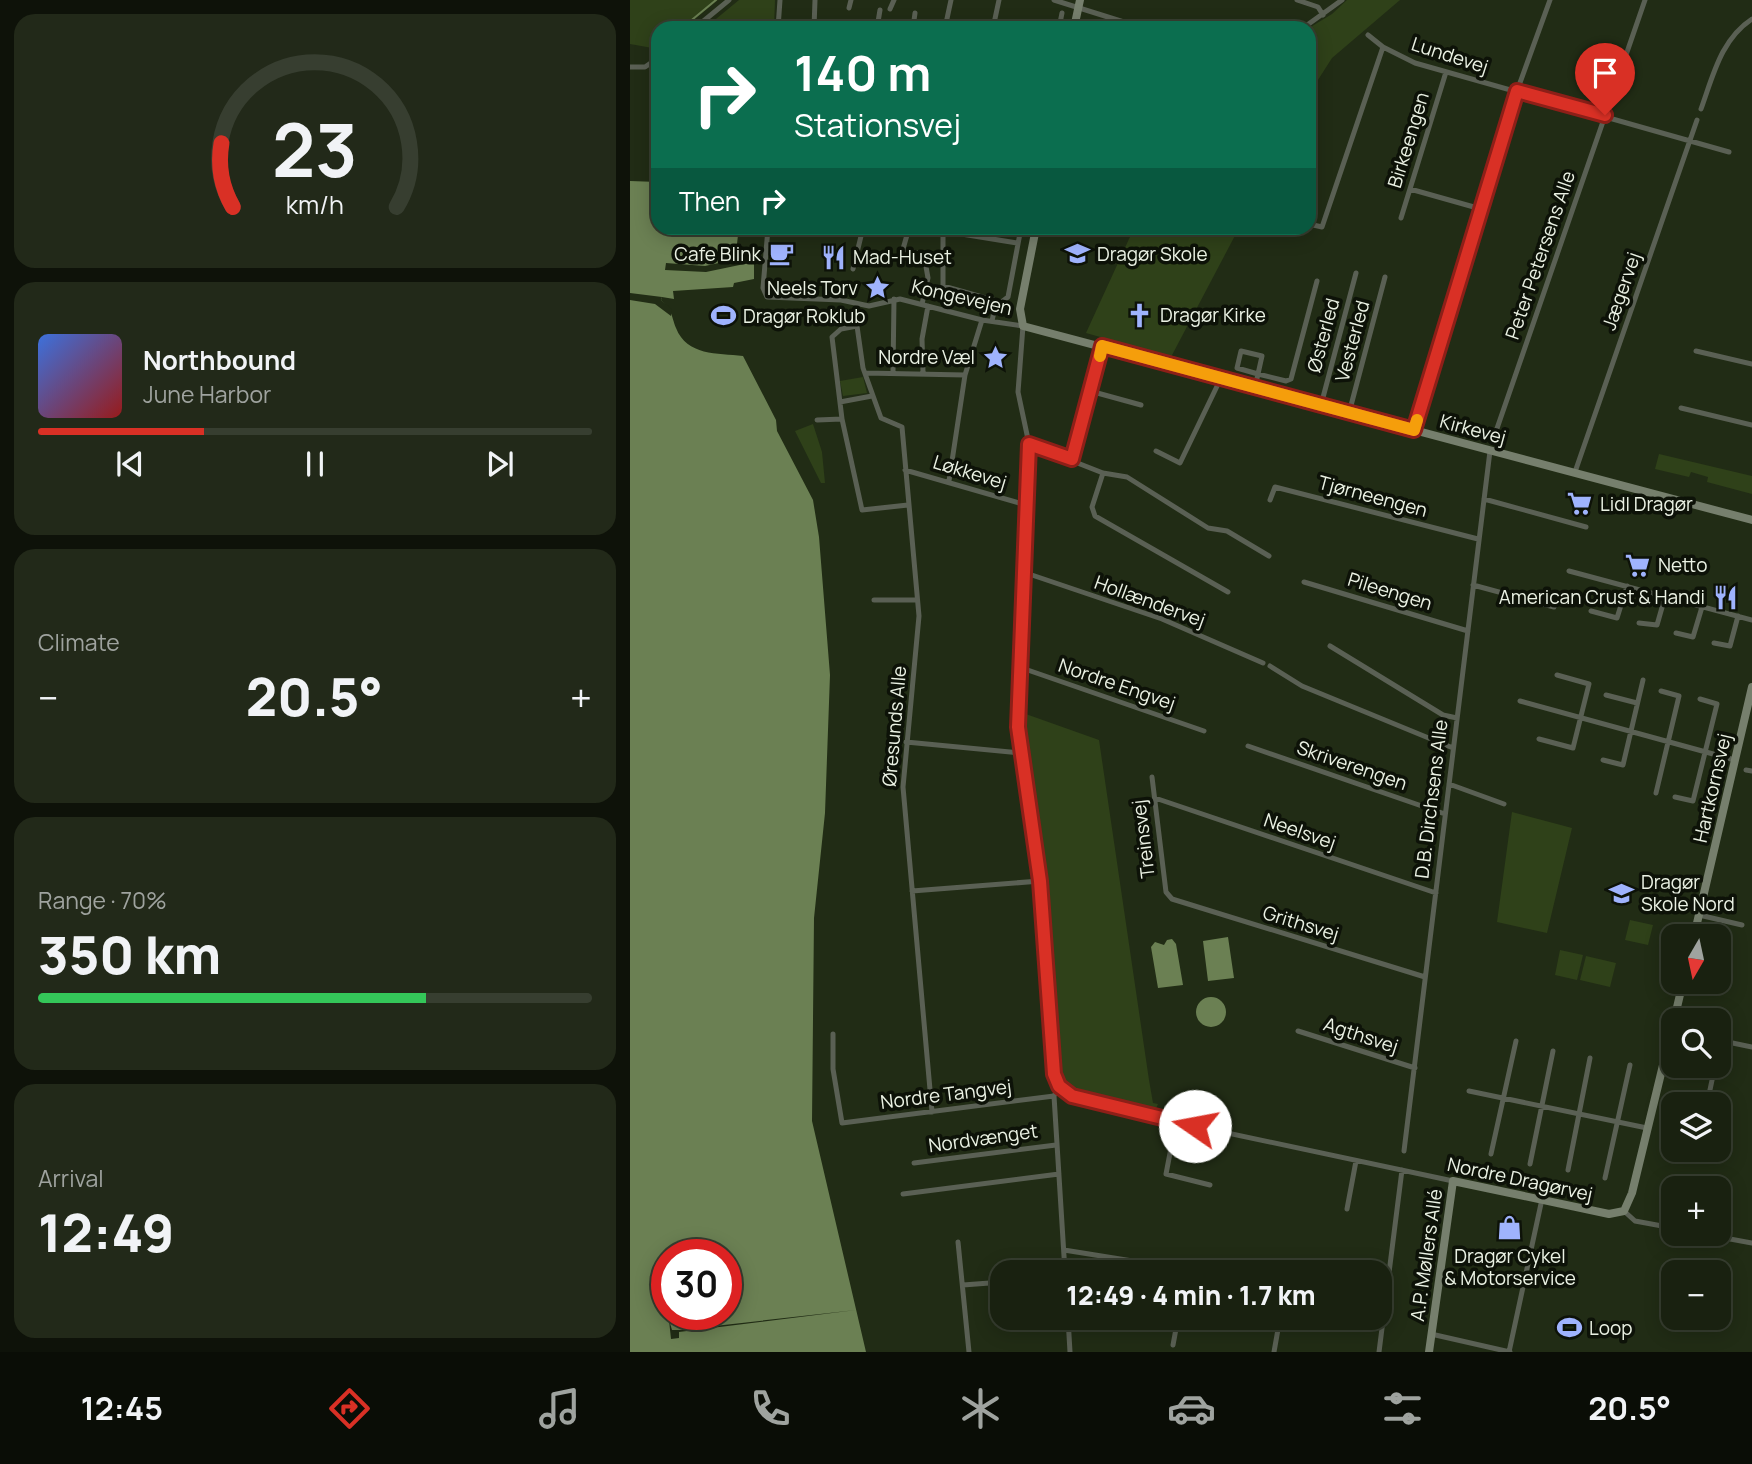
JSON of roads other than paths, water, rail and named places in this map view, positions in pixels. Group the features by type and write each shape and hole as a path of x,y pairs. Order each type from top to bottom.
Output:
{"street":[{"path":"704,21 729,0"},
{"path":"778,21 780,0"},
{"path":"814,21 815,0"},
{"path":"849,8 851,0"},
{"path":"890,9 894,0"},
{"path":"946,21 951,0"},
{"path":"995,21 999,0"},
{"path":"1054,0 1079,4 1124,21"},
{"path":"1297,0 1318,7 1323,15"},
{"path":"1314,21 1342,0"},
{"path":"1414,430 1517,91 1550,0"},
{"name":"Peter Petersens Alle","path":"1493,440 1645,0"},
{"path":"878,21 880,10"},
{"path":"914,21 915,13"},
{"path":"1060,21 1062,13"},
{"path":"1701,109 1719,59 1732,37 1752,19"},
{"name":"Lundevej","path":"1368,35 1383,47 1415,63 1729,152"},
{"path":"1316,226 1322,227 1383,47"},
{"path":"630,67 643,68 651,63"},
{"name":"Birkeengen","path":"1401,218 1446,72"},
{"name":"Jægervej","path":"1575,472 1697,120"},
{"path":"1410,189 1481,209"},
{"name":"Kongevejen","path":"767,235 763,288 767,297 853,302 869,306 894,299 982,320 1023,326"},
{"path":"853,269 861,235"},
{"path":"907,235 902,249 924,256 928,278 922,339 923,372"},
{"path":"943,235 942,266 946,288 1000,302"},
{"path":"968,235 1017,243"},
{"path":"992,321 995,307 1008,297 1019,235"},
{"path":"1035,235 1020,309 1023,326 1018,392 1029,444 1019,667 1020,753 1040,881 1053,1069 1059,1086 1054,1096 1064,1260"},
{"name":"Østerled","path":"1321,405 1356,272"},
{"name":"Vesterled","path":"1349,413 1385,277"},
{"path":"1255,387 1258,374 1262,356 1241,351 1237,368 1258,374 1286,381 1291,379 1317,281"},
{"path":"893,371 894,299"},
{"path":"948,481 965,375 982,320"},
{"path":"840,402 872,396 857,326 835,333 833,362 842,419 862,510 908,505"},
{"name":"Kirkevej","path":"1023,326 1752,520"},
{"path":"1072,459 1102,346"},
{"path":"1696,351 1752,364"},
{"path":"865,373 893,371 965,375"},
{"path":"1156,451 1180,463 1221,378"},
{"path":"1090,391 1141,405"},
{"name":"Øresunds Alle","path":"872,396 881,418 902,427 917,600 918,634 903,787 932,1112"},
{"path":"1681,408 1752,425"},
{"path":"817,421 842,419"},
{"path":"1029,444 1103,473 1127,477 1208,528 1227,531 1269,556"},
{"name":"D.B. Dirchsens Alle","path":"1404,1151 1490,451"},
{"name":"Løkkevej","path":"905,470 1026,505"},
{"path":"1103,473 1092,507 1095,516 1145,547 1164,552 1228,592"},
{"name":"Tjørneengen","path":"1270,500 1275,486 1478,539"},
{"path":"1484,499 1586,527"},
{"path":"1569,570 1752,620"},
{"name":"Hollændervej","path":"1023,572 1162,619 1264,663"},
{"name":"Pileengen","path":"1304,582 1468,631"},
{"path":"1473,585 1554,607"},
{"path":"1591,611 1617,618 1627,586"},
{"path":"1639,623 1657,625 1665,597"},
{"path":"874,600 917,600"},
{"path":"1676,633 1693,637 1702,607"},
{"path":"1714,643 1730,646 1738,616"},
{"path":"1330,646 1443,715 1457,718"},
{"path":"1270,666 1302,686 1453,748"},
{"name":"Nordre Engvej","path":"1019,667 1204,731"},
{"path":"1539,739 1573,748 1589,684 1557,675"},
{"path":"1603,760 1623,765 1643,680"},
{"name":"Hartkornsvej","path":"1697,924 1752,687"},
{"path":"1656,793 1679,696 1661,691"},
{"path":"1606,695 1637,703"},
{"path":"1675,797 1693,802 1717,704 1699,699"},
{"path":"1520,701 1735,760"},
{"path":"906,742 1020,753"},
{"name":"Skriverengen","path":"1248,746 1445,814"},
{"name":"Treinsvej","path":"1152,777 1168,896"},
{"path":"1449,784 1504,804"},
{"name":"Neelsvej","path":"1154,798 1436,893"},
{"path":"912,891 1040,881"},
{"name":"Grithsvej","path":"1168,896 1425,977"},
{"path":"1699,915 1742,925"},
{"name":"Agthsvej","path":"1298,1031 1415,1068"},
{"name":"Nordre Tangvej","path":"833,1034 833,1069 842,1123 1054,1096"},
{"path":"1491,1154 1516,1041"},
{"path":"1731,1042 1752,1047"},
{"path":"1530,1164 1553,1051"},
{"path":"1567,1170 1590,1058"},
{"path":"1605,1178 1630,1066"},
{"path":"1624,1211 1632,1193 1661,1073"},
{"name":"Nordre Dragørvej","path":"1059,1086 1077,1098 1176,1122 1609,1214 1624,1211 1635,1221 1661,1226"},
{"path":"1469,1091 1647,1128"},
{"path":"1176,1122 1166,1174 1210,1185"},
{"name":"Nordvænget","path":"914,1163 1056,1144"},
{"path":"1346,1209 1356,1161"},
{"path":"1389,1260 1402,1170"},
{"path":"904,1194 1059,1174"},
{"name":"A.P. Møllers Allé","path":"1429,1352 1453,1181"},
{"name":"A.P. Møllers Allé","path":"1431,1334 1510,1352 1542,1199"},
{"path":"1731,1239 1752,1243"},
{"path":"958,1242 969,1352"},
{"path":"1064,1250 1122,1260"},
{"path":"962,1285 990,1283"},
{"path":"1069,1330 1070,1352"},
{"path":"1173,1345 1176,1330"},
{"path":"1274,1352 1278,1330"},
{"path":"1379,1352 1381,1330"}],"waterway":[{"path":"690,21 716,0"}],"place":[{"name":"Cafe Blink","path":"781,254"},
{"name":"Dragør Skole","path":"1077,254"},
{"name":"Mad-Huset","path":"833,257"},
{"name":"Neels Torv","path":"878,288"},
{"name":"Dragør Kirke","path":"1140,315"},
{"name":"Dragør Roklub","path":"723,316"},
{"name":"Nordre Væl","path":"995,357"},
{"name":"Lidl Dragør","path":"1580,504"},
{"name":"Netto","path":"1638,565"},
{"name":"American Crust & Handi","path":"1725,597"},
{"name":"Dragør Skole Nord","path":"1621,893"},
{"name":"Dragør Cykel & Motorservice","path":"1510,1228"},
{"name":"Loop","path":"1569,1328"}]}
